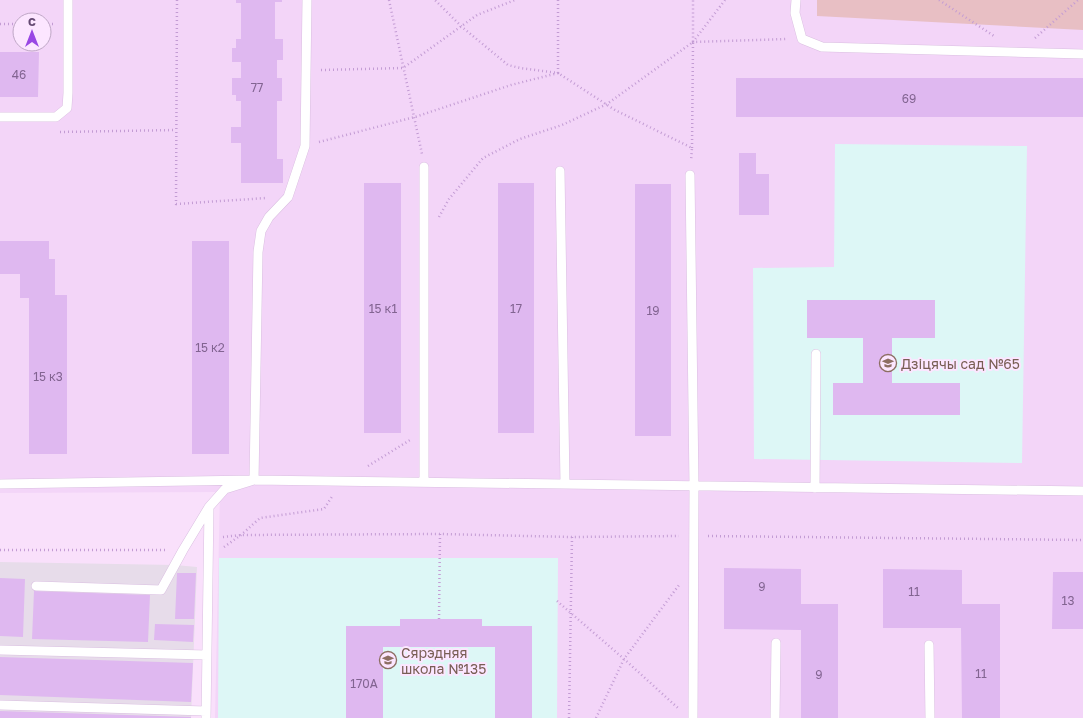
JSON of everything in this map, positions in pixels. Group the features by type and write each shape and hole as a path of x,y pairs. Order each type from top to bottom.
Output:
{"lane":[{"path":"0,117 56,117 67,108 68,0"},
{"path":"254,480 259,245 261,231 270,217 288,197 305,146 307,0"},
{"path":"796,0 795,13 802,39 822,47 1083,54"},
{"path":"424,167 424,482"},
{"path":"560,171 564,484"},
{"path":"690,175 694,486 693,718"},
{"path":"815,488 816,354"},
{"path":"36,586 161,590 209,507 225,489 254,480"},
{"path":"0,484 254,480 1083,491"},
{"path":"0,705 206,714 209,507"},
{"path":"775,718 776,643"},
{"path":"929,645 930,718"},
{"path":"0,650 207,655"}],"path":[{"path":"177,0 176,204 288,197"},
{"path":"389,0 424,167"},
{"path":"435,0 462,26 508,65 558,73 616,110 692,148"},
{"path":"306,70 403,68 477,16 515,0"},
{"path":"558,0 558,73"},
{"path":"690,175 692,148 693,0"},
{"path":"438,218 449,199 484,158 520,140 562,125 607,104 693,42 725,0"},
{"path":"939,0 1018,52 1078,0"},
{"path":"0,24 12,24"},
{"path":"693,42 802,39"},
{"path":"305,146 414,117 511,85 558,73"},
{"path":"56,132 176,130"},
{"path":"208,542 226,536 440,534 572,537 694,536 1083,540"},
{"path":"438,618 440,534"},
{"path":"569,718 572,537"},
{"path":"0,550 183,550"},
{"path":"596,718 624,659 694,565"},
{"path":"557,602 624,659 683,713"}],"shaded area":[{"path":"0,0 1083,0 1083,718 215,718 220,492 0,493"},
{"path":"817,0 1083,0 1083,30 817,16"},
{"name":"Дзіцячы сад №65","path":"835,144 1027,146 1022,463 754,459 753,268 834,267"},
{"name":"Сярэдняя школа №135","path":"219,558 558,558 557,718 218,718"},
{"path":"0,562 175,565 197,567 191,718 0,718"}],"building":[{"path":"236,0 282,0 282,2 275,2 275,39 283,39 283,60 277,60 277,78 282,78 282,101 277,101 277,159 283,159 283,183 241,183 241,143 231,143 231,127 241,127 241,101 236,101 236,95 232,95 232,78 241,78 241,62 232,62 232,48 236,48 236,39 241,39 241,3 236,3"},
{"path":"0,52 39,52 38,97 0,97"},
{"path":"736,78 1083,78 1083,117 736,117"},
{"path":"739,153 756,153 756,174 769,174 769,215 739,215"},
{"path":"364,183 401,183 401,433 364,433"},
{"path":"498,183 534,183 534,433 498,433"},
{"path":"635,184 671,184 671,436 635,436"},
{"path":"0,241 49,241 49,259 55,259 55,295 67,295 67,454 29,454 29,298 20,298 20,274 0,274"},
{"path":"192,241 229,241 229,454 192,454"},
{"path":"807,300 935,300 935,338 892,338 892,383 960,383 960,415 833,415 833,383 863,383 863,338 807,338"},
{"path":"724,568 801,569 801,604 838,604 838,718 801,718 801,630 724,629"},
{"path":"883,569 962,570 962,604 1000,604 1000,718 962,718 961,628 883,628"},
{"path":"1053,572 1083,572 1083,629 1052,629"},
{"path":"177,573 196,573 194,619 175,619"},
{"path":"0,578 25,579 23,637 0,636"},
{"path":"34,591 150,595 148,642 32,639"},
{"path":"400,619 482,619 482,626 532,626 532,718 495,718 495,647 383,647 383,718 346,718 346,626 400,626"},
{"path":"155,624 194,625 193,642 154,640"},
{"path":"0,657 193,663 191,702 0,695"},
{"path":"0,711 191,717 191,718 0,718"}],"place":[{"name":"Дзіцячы сад №65","path":"888,363"},
{"name":"Сярэдняя школа №135","path":"388,660"}]}
